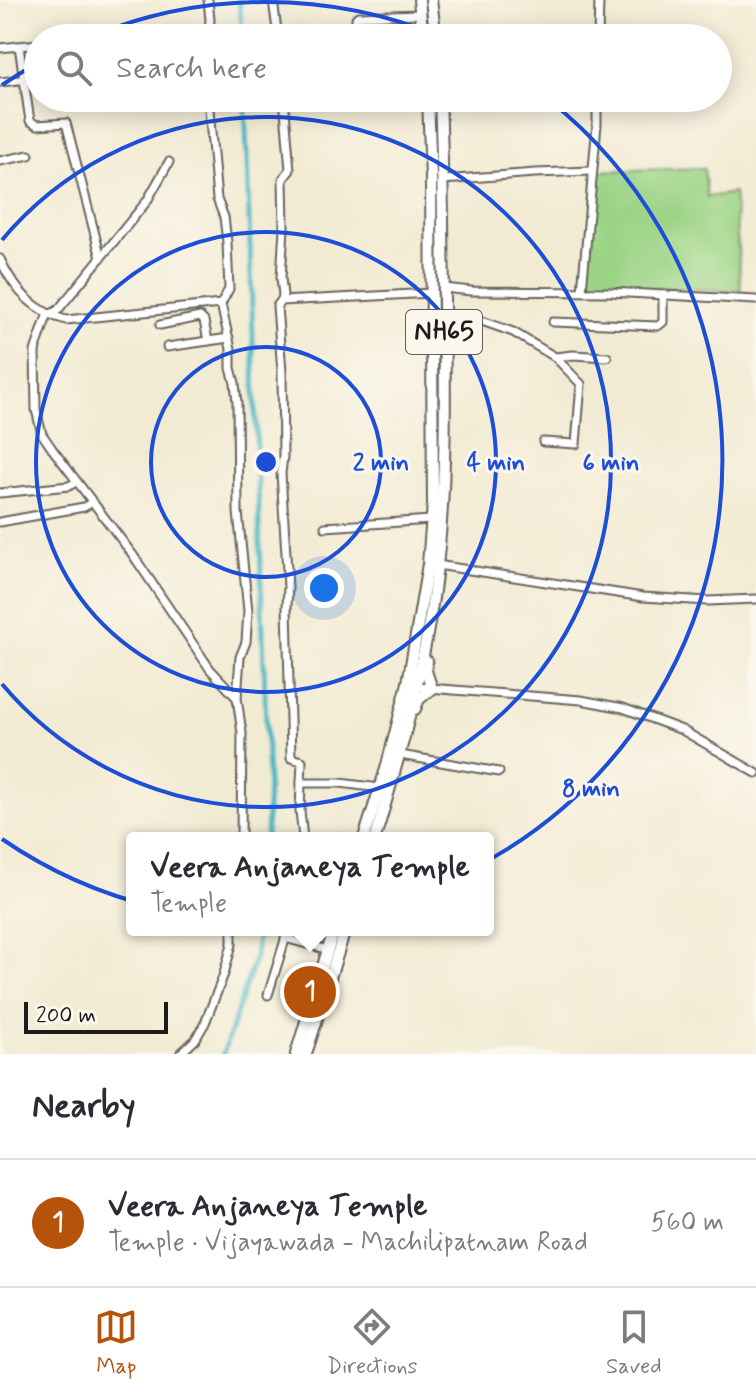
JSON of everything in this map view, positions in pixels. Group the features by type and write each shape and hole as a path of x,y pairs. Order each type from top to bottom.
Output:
{"highway":[{"path":"419,0 422,24"},
{"path":"431,0 434,24"},
{"name":"NH65","path":"366,832 388,761 415,649 428,564 434,458 428,112"},
{"name":"NH65","path":"377,832 416,687 437,565 444,474 441,112"},
{"path":"401,750 419,699 432,689 426,671 433,615 430,611"},
{"path":"388,761 395,751 411,688 416,687"},
{"path":"296,1054 332,936"},
{"path":"306,1054 343,936"}],"street":[{"path":"208,0 210,24"},
{"path":"273,0 276,24"},
{"path":"598,24 599,0"},
{"path":"356,24 358,16 421,14"},
{"path":"0,48 24,45"},
{"path":"19,46 24,85"},
{"path":"0,82 23,80"},
{"path":"29,112 31,123 37,125 66,123 101,258"},
{"path":"209,112 217,199 224,217 228,255 229,289 221,304 229,338 237,403 238,512 248,611 237,698 242,733 241,832"},
{"path":"285,112 290,170 283,179 283,295 277,306 282,372 281,473 288,587 291,754 293,759 302,761 302,832"},
{"path":"582,291 597,112"},
{"path":"0,161 29,155"},
{"path":"169,162 147,201 58,310 49,314 35,351 36,410 42,434 133,555 210,669 237,698"},
{"path":"443,180 592,171"},
{"path":"0,259 21,294 49,314 73,320 221,304"},
{"path":"444,288 756,300"},
{"path":"281,301 432,293"},
{"path":"553,322 658,326 663,316 663,295"},
{"path":"160,325 200,317 204,321 208,341"},
{"path":"444,320 479,320 513,332 555,357 581,384 576,444 543,442"},
{"path":"167,347 229,338"},
{"path":"555,357 607,357"},
{"path":"0,493 69,486 76,482"},
{"path":"0,522 84,507 91,503"},
{"path":"325,527 431,520"},
{"path":"437,565 643,597 708,601 756,599"},
{"path":"416,687 581,700 623,708 682,730 756,773"},
{"path":"401,750 499,772"},
{"path":"301,783 340,783 380,788"},
{"path":"180,1054 195,1040 205,1023 224,974 232,936"},
{"path":"268,995 285,936"},
{"path":"291,936 328,950"}],"green space":[{"path":"704,168 707,197 734,193 741,291 588,285 597,171"}],"waterway":[{"path":"239,0 242,24"},
{"path":"245,112 268,783 266,832"},
{"path":"223,1054 255,957 257,936"}],"place":[{"name":"Veera Anjaneya Temple","path":"310,992"}]}
